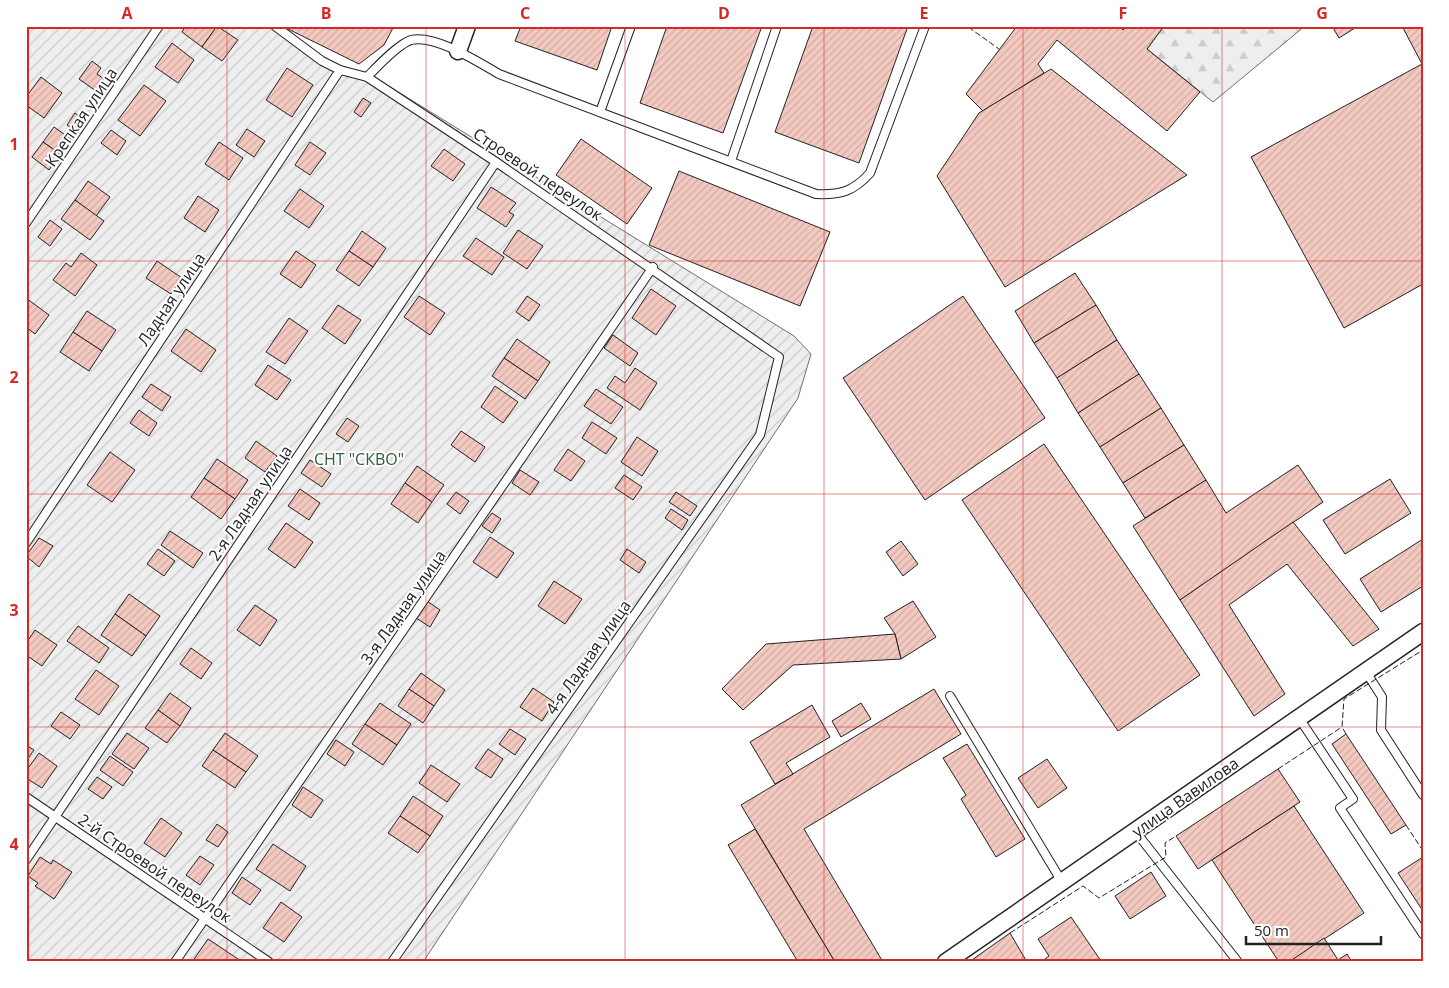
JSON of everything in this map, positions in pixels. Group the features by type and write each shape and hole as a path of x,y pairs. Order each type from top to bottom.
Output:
{"street":[{"path":"458,52 467,26"},
{"name":"улица Вавилова","path":"946,962 1423,632"}],"lane":[{"name":"Крепкая улица","path":"26,223 159,26"},
{"name":"Строевой переулок","path":"275,26 322,62 340,70 367,78 496,162 653,268 779,357"},
{"path":"600,112 631,26"},
{"path":"731,162 777,26"},
{"path":"367,78 387,58 410,40 427,40 458,52 499,74 816,194 834,195 857,187 870,174 925,26"},
{"name":"Ладная улица","path":"26,543 340,70"},
{"name":"2-я Ладная улица","path":"26,860 496,162"},
{"name":"3-я Ладная улица","path":"175,962 653,268"},
{"name":"4-я Ладная улица","path":"392,962 760,435 779,357"},
{"path":"1366,672 1382,698 1381,730 1423,795"},
{"path":"950,696 1062,882"},
{"path":"1299,718 1353,799 1340,808 1423,934"},
{"name":"2-й Строевой переулок","path":"26,797 269,962"},
{"path":"1135,832 1238,962"}],"green space":[{"name":"СНТ \"СКВО\"","path":"26,26 280,26 324,60 374,77 794,336 811,354 798,398 423,962 26,962"},
{"path":"1164,26 1305,26 1213,102 1147,49"}],"building":[{"path":"186,26 217,26 202,47 182,32"},
{"path":"217,26 238,40 222,61 202,47"},
{"path":"290,26 394,26 384,45 359,64 288,29"},
{"path":"521,26 612,26 597,70 515,41"},
{"path":"667,26 762,26 723,133 640,103"},
{"path":"813,26 908,26 859,163 775,132"},
{"path":"1017,26 1119,26 1123,30 1126,26 1164,26 1147,49 1200,92 1167,131 1057,40 1038,64 1044,73 983,111 966,94"},
{"path":"1332,26 1358,26 1339,38"},
{"path":"1402,26 1423,26 1423,65 1422,64"},
{"path":"172,43 194,60 178,83 155,67"},
{"path":"92,61 101,68 97,74 104,79 96,91 79,79"},
{"path":"1422,64 1423,284 1344,328 1251,157"},
{"path":"287,68 313,85 292,117 266,100"},
{"path":"1051,69 1187,175 1005,287 937,176 979,113"},
{"path":"41,77 62,93 44,118 26,105 26,97"},
{"path":"144,85 166,101 140,136 118,120"},
{"path":"363,98 371,103 361,117 354,112"},
{"path":"75,113 86,121 78,133 67,125"},
{"path":"54,127 71,139 60,154 43,142"},
{"path":"247,129 265,141 254,157 236,145"},
{"path":"111,130 126,141 117,155 101,143"},
{"path":"581,139 652,188 627,224 556,175"},
{"path":"43,142 60,154 49,170 32,157"},
{"path":"219,142 243,158 229,180 205,164"},
{"path":"310,142 326,153 310,175 295,165"},
{"path":"444,149 465,164 453,181 431,166"},
{"path":"679,171 830,232 800,306 649,245"},
{"path":"88,181 110,197 96,216 75,200"},
{"path":"491,187 516,203 509,212 514,215 506,227 477,208"},
{"path":"300,189 324,206 309,228 284,211"},
{"path":"198,196 219,210 205,232 184,218"},
{"path":"75,200 104,221 90,240 61,219"},
{"path":"50,220 62,229 50,246 38,237"},
{"path":"518,230 543,246 527,269 503,253"},
{"path":"362,231 386,248 373,267 349,251"},
{"path":"476,238 504,257 492,275 463,256"},
{"path":"296,251 316,265 301,288 280,274"},
{"path":"349,251 373,267 359,286 336,270"},
{"path":"81,253 97,265 75,296 53,280 66,263 71,267"},
{"path":"157,261 182,278 171,294 146,278"},
{"path":"1075,273 1096,305 1034,343 1015,311"},
{"path":"651,289 676,306 656,335 632,318"},
{"path":"419,296 445,313 430,335 404,317"},
{"path":"527,296 540,305 529,321 516,312"},
{"path":"963,296 1045,418 925,500 843,378"},
{"path":"26,298 49,315 35,334 26,327"},
{"path":"338,305 361,320 345,344 322,328"},
{"path":"1096,305 1117,340 1057,378 1034,343"},
{"path":"87,311 116,330 102,351 73,332"},
{"path":"289,318 308,331 285,364 266,352"},
{"path":"186,329 216,350 201,372 171,351"},
{"path":"73,332 102,351 89,371 60,352"},
{"path":"613,335 638,353 630,366 604,348"},
{"path":"517,339 550,362 538,381 504,358"},
{"path":"1117,340 1139,374 1078,413 1057,378"},
{"path":"504,358 538,381 525,399 492,376"},
{"path":"268,365 291,380 277,400 255,385"},
{"path":"635,368 657,383 640,410 607,388 615,376 625,383"},
{"path":"1139,374 1161,408 1100,447 1078,413"},
{"path":"151,384 171,397 162,411 142,397"},
{"path":"495,386 518,402 503,423 481,407"},
{"path":"596,389 623,407 611,424 584,406"},
{"path":"1161,408 1184,445 1123,483 1100,447"},
{"path":"139,410 157,423 149,436 130,423"},
{"path":"347,418 359,426 348,442 336,434"},
{"path":"592,422 617,438 606,454 582,438"},
{"path":"461,431 485,447 475,462 451,445"},
{"path":"637,437 658,451 642,476 621,462"},
{"path":"256,441 277,456 265,472 245,458"},
{"path":"1044,444 1200,675 1118,731 962,500"},
{"path":"1184,445 1206,480 1145,518 1123,483"},
{"path":"568,449 585,461 571,481 554,470"},
{"path":"110,452 135,470 112,502 87,485"},
{"path":"217,459 248,480 235,499 204,478"},
{"path":"310,460 331,474 322,487 301,473"},
{"path":"1298,465 1323,502 1180,600 1133,526 1206,480 1226,513"},
{"path":"417,466 444,485 432,502 405,483"},
{"path":"520,470 539,482 530,495 512,483"},
{"path":"624,475 642,487 633,500 615,488"},
{"path":"204,478 235,499 221,519 191,497"},
{"path":"1390,479 1411,513 1345,554 1323,520"},
{"path":"405,483 432,502 418,523 391,504"},
{"path":"300,489 320,503 309,520 288,506"},
{"path":"456,492 469,501 460,514 447,504"},
{"path":"676,492 697,506 690,516 669,502"},
{"path":"671,509 688,520 682,530 665,518"},
{"path":"492,513 501,519 492,533 482,526"},
{"path":"1293,522 1379,629 1353,646 1287,564 1229,605 1285,694 1254,716 1180,600"},
{"path":"286,523 313,542 295,568 268,549"},
{"path":"170,531 203,553 193,568 161,545"},
{"path":"490,537 514,553 497,578 473,562"},
{"path":"39,538 53,546 39,567 26,556"},
{"path":"1423,539 1423,586 1381,612 1360,579"},
{"path":"901,541 918,564 903,576 886,552"},
{"path":"158,549 175,561 164,576 147,564"},
{"path":"627,549 646,562 639,573 620,560"},
{"path":"554,581 582,599 565,624 538,606"},
{"path":"129,594 160,616 146,636 115,614"},
{"path":"427,601 440,610 430,627 416,618"},
{"path":"913,601 936,637 901,659 895,634 884,618"},
{"path":"255,605 277,620 260,646 237,630"},
{"path":"115,614 146,636 132,656 101,635"},
{"path":"78,626 109,648 99,663 67,641"},
{"path":"35,630 57,645 42,666 26,655 26,643"},
{"path":"895,634 901,659 793,665 743,710 722,689 766,644"},
{"path":"191,648 212,663 201,679 180,664"},
{"path":"96,670 119,686 99,715 75,699"},
{"path":"421,673 445,690 434,706 409,689"},
{"path":"533,688 554,702 542,721 520,707"},
{"path":"409,689 434,706 423,723 398,706"},
{"path":"934,689 961,734 804,829 883,962 835,962 741,805"},
{"path":"170,693 191,708 180,726 158,710"},
{"path":"380,703 411,724 397,745 365,724"},
{"path":"861,703 871,719 841,737 832,721"},
{"path":"812,705 830,737 786,763 793,774 775,784 750,742"},
{"path":"158,710 180,726 167,743 145,728"},
{"path":"61,712 80,725 70,739 51,726"},
{"path":"365,724 397,745 383,765 352,744"},
{"path":"510,729 526,739 515,755 499,744"},
{"path":"127,733 149,748 134,769 112,754"},
{"path":"225,733 258,756 246,772 213,750"},
{"path":"1346,734 1406,825 1391,834 1332,744"},
{"path":"336,740 354,752 345,766 327,754"},
{"path":"967,744 1025,839 996,857 961,799 966,795 943,758"},
{"path":"26,745 34,750 26,761"},
{"path":"488,749 503,759 491,778 475,768"},
{"path":"213,750 246,772 235,788 202,766"},
{"path":"39,753 57,766 42,788 26,778 26,771"},
{"path":"110,756 133,772 123,786 100,770"},
{"path":"1047,759 1067,788 1038,808 1018,778"},
{"path":"431,765 460,784 447,802 419,783"},
{"path":"1278,769 1300,802 1198,869 1176,836"},
{"path":"97,777 112,787 103,799 88,789"},
{"path":"303,787 323,800 311,818 292,805"},
{"path":"413,796 443,816 430,836 400,816"},
{"path":"1294,806 1364,913 1289,962 1279,962 1212,860"},
{"path":"400,816 430,836 418,853 388,833"},
{"path":"161,818 182,833 165,857 144,843"},
{"path":"217,824 228,832 218,847 206,840"},
{"path":"755,829 835,962 798,962 728,845"},
{"path":"273,844 306,866 290,891 256,869"},
{"path":"200,856 214,865 200,885 186,875"},
{"path":"40,857 51,864 53,860 72,872 54,899 35,886 38,883 28,876"},
{"path":"1423,857 1423,911 1398,873"},
{"path":"1151,872 1166,896 1130,919 1115,896"},
{"path":"242,877 261,890 250,905 232,893"},
{"path":"281,902 302,917 284,942 263,928"},
{"path":"1071,917 1101,961 1041,962 1049,956 1038,939"},
{"path":"1010,933 1027,962 969,962"},
{"path":"1324,938 1338,960 1347,954 1352,962 1289,962"},
{"path":"208,939 238,959 236,962 192,962"}],"fence":[{"path":"972,26 971,29 999,49"},
{"path":"1346,734 1342,727 1344,699 1423,650"},
{"path":"1278,769 1342,727"},
{"path":"1406,825 1423,851"},
{"path":"1010,933 1083,886 1099,898 1166,857 1165,843 1176,836"}]}
